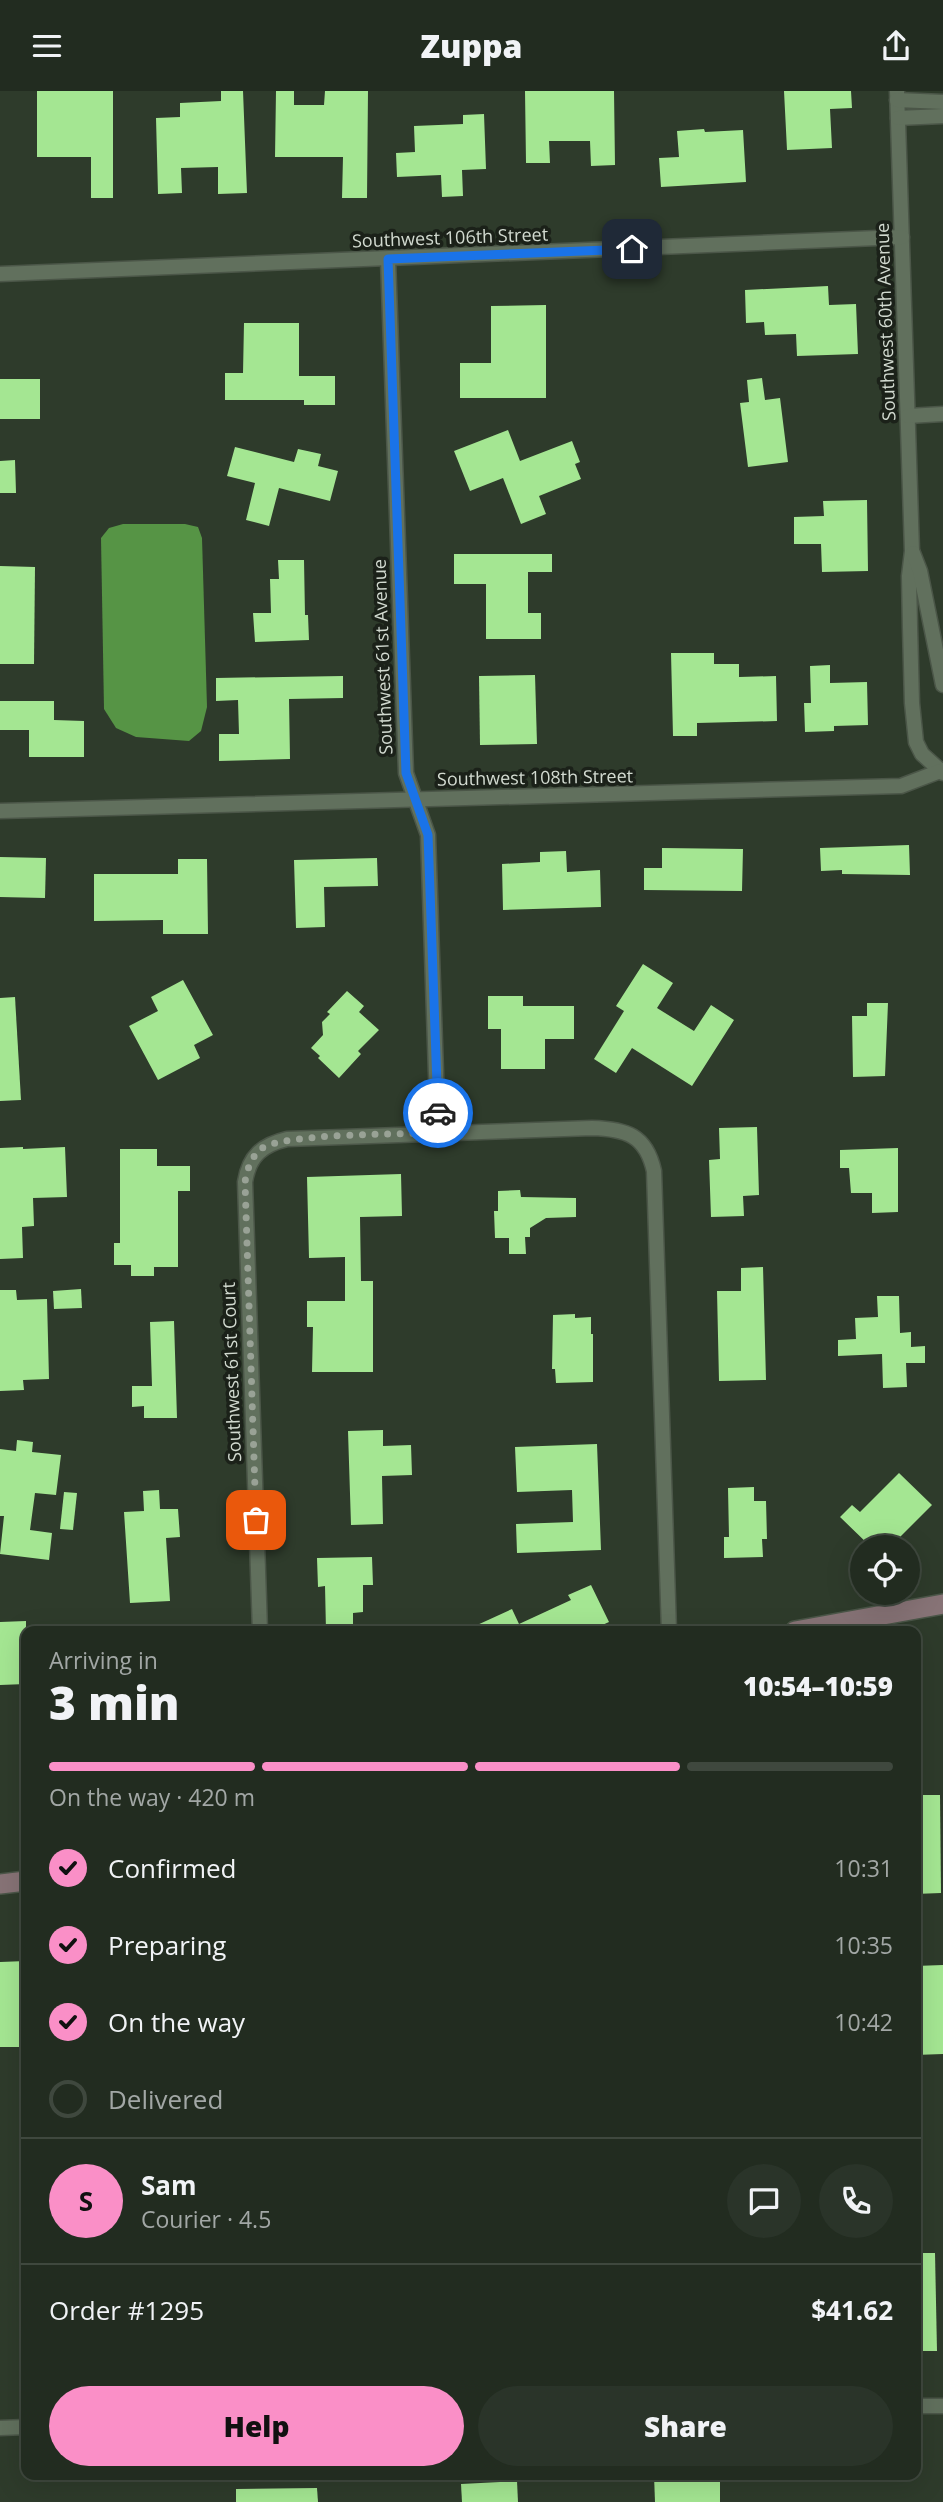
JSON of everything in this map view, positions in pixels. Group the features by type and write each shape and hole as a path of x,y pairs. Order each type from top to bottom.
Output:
{"main road":[{"path":"824,1626 943,1605"},
{"path":"0,1884 21,1882"}],"street":[{"path":"897,95 943,101"},
{"name":"Southwest 60th Avenue","path":"897,95 912,551 909,576 914,727 916,742 922,754 943,770"},
{"path":"898,118 943,116"},
{"name":"Southwest 106th Street","path":"0,274 902,237"},
{"name":"Southwest 61st Avenue","path":"388,259 406,773 428,835 438,1133"},
{"path":"908,416 943,414"},
{"name":"Southwest 60th Avenue","path":"912,551 920,571 943,685"},
{"name":"Southwest 108th Street","path":"0,811 901,786 943,770"},
{"path":"438,1133 610,1129 624,1132 642,1142 648,1151 654,1171 669,1626"},
{"name":"Southwest 61st Court","path":"260,1626 245,1182 249,1164 266,1145 287,1139 438,1133"},
{"path":"921,2406 943,2406"},
{"path":"0,2428 21,2427"}],"shaded area":[{"path":"123,524 185,524 198,527 202,538 207,707 201,731 189,741 136,737 116,728 104,709 101,538 109,528"}],"building":[{"path":"37,91 113,91 113,198 91,198 91,157 37,157"},
{"path":"221,91 243,91 247,193 218,194 218,167 181,168 182,193 158,194 156,118 180,117 180,103 221,101"},
{"path":"276,91 294,91 294,105 324,105 325,91 368,91 367,198 342,198 343,157 275,157"},
{"path":"525,91 614,91 615,165 591,166 590,141 549,141 550,163 526,163"},
{"path":"784,91 851,91 852,108 830,109 832,148 787,150"},
{"path":"484,114 486,169 462,170 463,196 442,197 441,175 397,177 396,153 415,152 414,126 463,124 463,115"},
{"path":"704,129 705,132 743,130 746,182 661,187 659,158 679,157 677,131"},
{"path":"828,286 829,305 856,304 858,354 797,356 796,334 765,335 764,322 746,323 745,290"},
{"path":"546,305 546,398 460,398 460,363 491,363 491,306"},
{"path":"244,323 299,323 299,376 335,376 335,405 304,405 304,400 225,400 225,373 243,373"},
{"path":"762,378 765,400 780,398 788,462 748,467 740,403 749,402 747,380"},
{"path":"0,379 40,379 40,419 0,419"},
{"path":"508,430 520,461 572,441 580,462 575,464 581,479 539,496 546,514 521,524 503,478 470,491 454,451"},
{"path":"235,447 294,462 298,449 321,454 318,466 338,471 330,501 279,488 269,526 246,520 255,483 227,476"},
{"path":"15,460 16,493 0,493 0,461"},
{"path":"867,500 868,571 822,572 821,544 794,544 794,517 824,516 823,501"},
{"path":"454,554 552,554 552,572 528,572 528,613 541,613 541,639 486,639 486,584 454,584"},
{"path":"278,560 304,560 305,615 308,615 309,640 255,642 253,613 271,613 270,579 279,579"},
{"path":"0,566 35,567 34,664 0,664"},
{"path":"671,653 714,653 714,664 739,664 739,677 776,676 777,721 697,723 697,736 673,736"},
{"path":"830,665 830,683 867,682 868,725 834,726 834,731 805,732 804,703 811,703 810,666"},
{"path":"535,675 537,744 480,745 479,676"},
{"path":"343,676 343,698 289,699 290,759 219,761 219,734 239,734 238,700 216,701 216,678"},
{"path":"0,701 54,701 54,720 84,721 84,757 29,757 29,730 0,730"},
{"path":"909,845 910,875 821,871 820,848"},
{"path":"662,848 743,849 742,891 644,890 644,868 662,868"},
{"path":"566,851 567,872 600,870 601,907 503,910 502,864 540,862 540,852"},
{"path":"0,857 46,858 45,898 0,897"},
{"path":"377,858 378,886 324,887 325,927 296,928 294,860"},
{"path":"178,859 207,859 208,934 163,934 163,920 94,921 94,874 178,874"},
{"path":"643,964 673,983 657,1008 694,1031 711,1005 734,1020 692,1086 632,1048 616,1073 594,1059 624,1011 616,1006"},
{"path":"183,980 213,1035 194,1045 200,1058 158,1080 129,1026 158,1011 151,997"},
{"path":"347,991 364,1006 359,1012 379,1030 358,1051 361,1054 339,1078 311,1048 323,1035 322,1022 330,1014 327,1012"},
{"path":"488,996 523,996 523,1006 574,1006 574,1039 545,1039 545,1069 501,1069 501,1029 488,1029"},
{"path":"15,997 21,1100 0,1101 0,998"},
{"path":"867,1003 888,1003 885,1076 853,1077 852,1016 867,1016"},
{"path":"757,1127 759,1195 743,1196 744,1216 711,1217 709,1160 720,1159 719,1128"},
{"path":"65,1147 67,1197 33,1198 34,1226 22,1227 23,1258 0,1259 0,1148"},
{"path":"898,1148 898,1212 872,1213 872,1193 851,1193 849,1168 840,1168 840,1150"},
{"path":"120,1149 157,1149 157,1166 190,1166 190,1191 178,1191 178,1267 154,1267 154,1276 131,1276 131,1265 114,1265 114,1243 120,1243"},
{"path":"401,1174 402,1216 360,1217 361,1281 373,1281 373,1372 312,1372 313,1327 307,1327 307,1301 345,1301 345,1257 309,1258 307,1177"},
{"path":"520,1190 521,1197 576,1198 576,1217 546,1218 530,1228 530,1237 525,1237 526,1254 509,1254 509,1238 495,1238 494,1211 498,1211 498,1191"},
{"path":"763,1267 766,1380 719,1381 717,1291 741,1291 741,1268"},
{"path":"81,1289 82,1308 54,1309 53,1291"},
{"path":"0,1290 16,1290 17,1300 47,1299 49,1379 23,1380 24,1390 0,1391"},
{"path":"877,1296 899,1296 900,1333 911,1332 911,1347 925,1346 925,1363 906,1363 907,1387 883,1388 882,1354 838,1356 838,1340 856,1339 855,1318 878,1317"},
{"path":"575,1314 575,1318 591,1317 593,1382 556,1383 555,1369 552,1369 553,1315"},
{"path":"174,1321 177,1418 144,1418 144,1406 132,1407 132,1386 152,1386 150,1322"},
{"path":"383,1430 383,1446 411,1445 412,1475 382,1476 383,1524 351,1525 348,1431"},
{"path":"17,1440 33,1442 32,1452 61,1455 56,1495 35,1493 30,1530 52,1533 49,1560 0,1554 4,1516 0,1516 0,1449 16,1451"},
{"path":"597,1444 601,1550 517,1553 516,1524 573,1522 572,1490 517,1492 515,1447"},
{"path":"899,1473 932,1505 902,1535 859,1535 840,1517 852,1505 860,1512"},
{"path":"754,1487 754,1501 766,1501 767,1539 762,1539 763,1557 724,1558 724,1537 729,1537 728,1488"},
{"path":"159,1490 160,1509 178,1509 180,1537 166,1538 170,1601 130,1603 124,1512 144,1511 143,1491"},
{"path":"64,1492 77,1493 73,1530 60,1529"},
{"path":"372,1557 373,1585 363,1585 363,1612 353,1613 353,1626 326,1626 325,1586 318,1587 317,1558"},
{"path":"591,1585 609,1622 600,1626 475,1626 512,1609 519,1624 571,1600 568,1595"},
{"path":"26,1621 26,1626 21,1626 21,1684 0,1685 0,1622"},
{"path":"921,1795 940,1795 941,1893 921,1894"},
{"path":"21,1961 21,2047 0,2047 0,1962"},
{"path":"943,1965 943,2054 921,2055 921,1966"},
{"path":"921,2253 935,2253 937,2351 921,2351"},
{"path":"654,2480 720,2480 720,2502 655,2502"},
{"path":"517,2481 518,2502 462,2502 461,2484"},
{"path":"317,2488 318,2502 236,2502 236,2489"}],"way so far":[{"path":"256,1520 245,1182 249,1164 266,1145 287,1139 438,1133 438,1113"}],"route":[{"path":"438,1113 428,835 406,773 388,259 632,249"}]}
